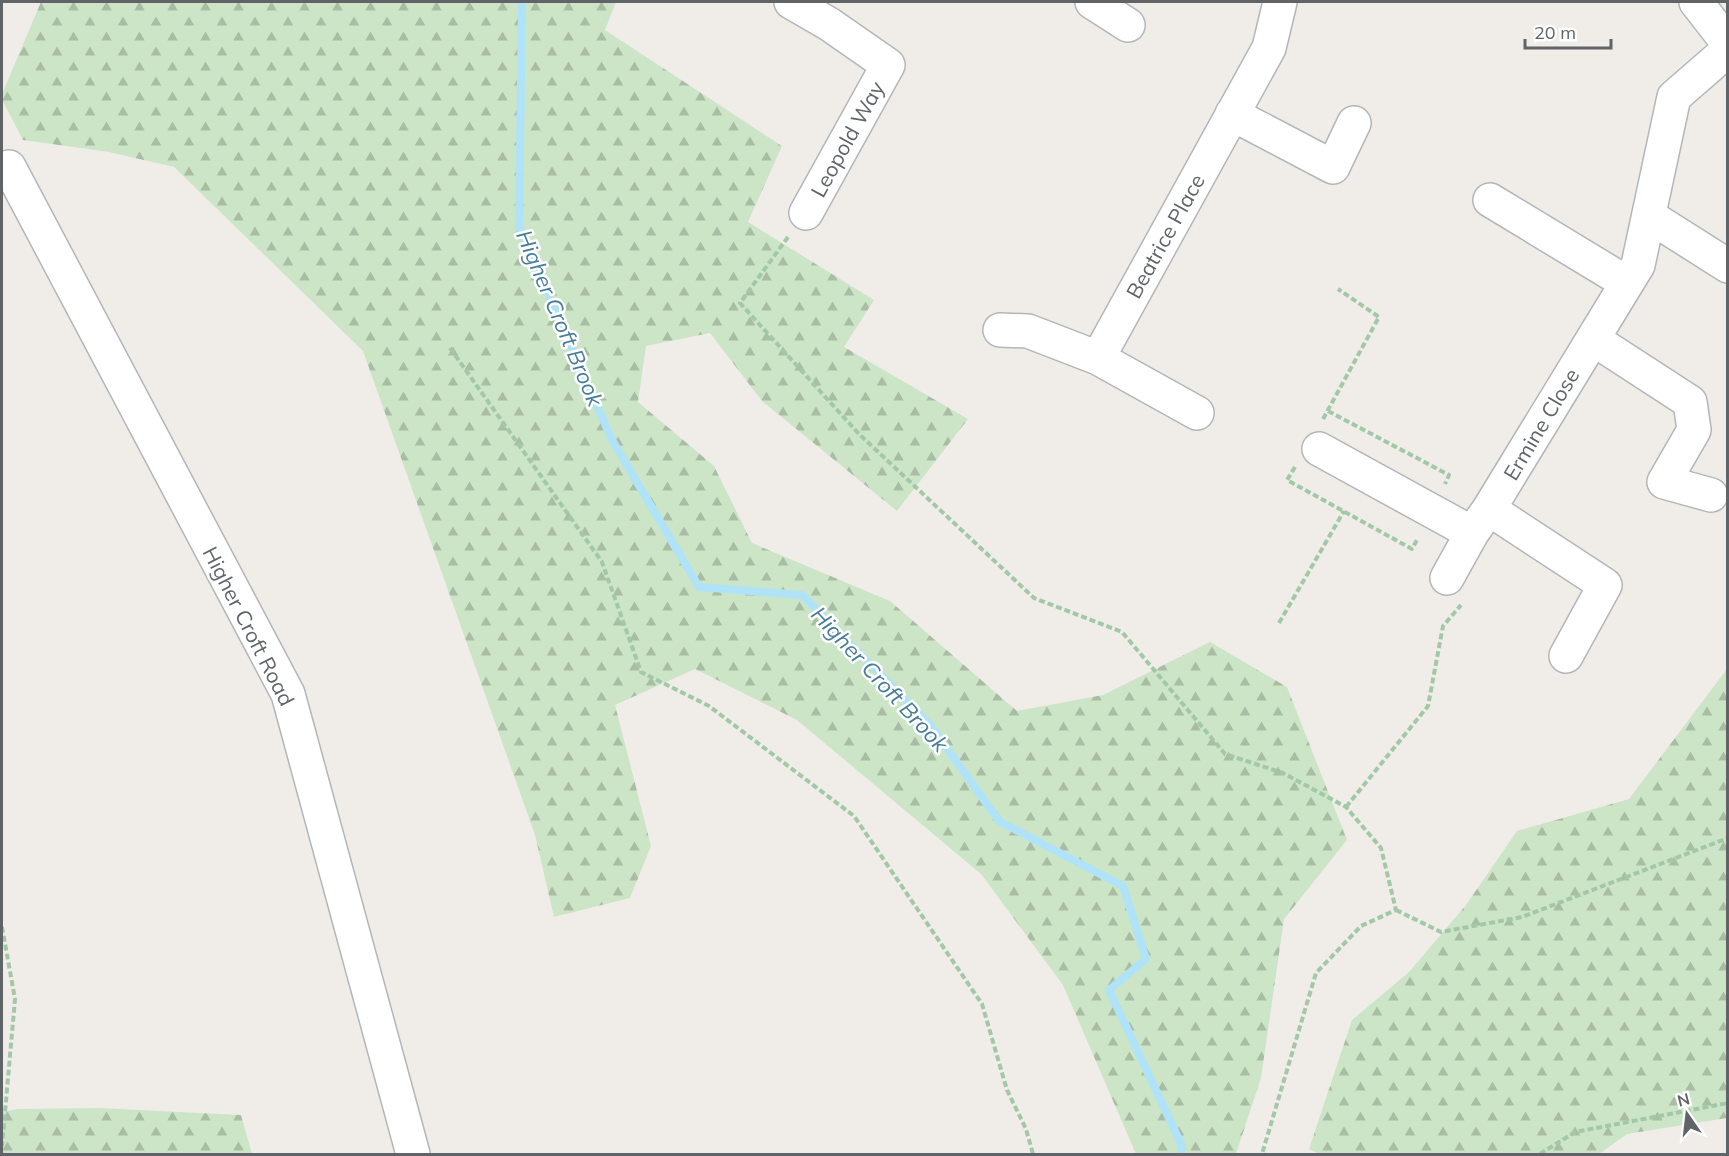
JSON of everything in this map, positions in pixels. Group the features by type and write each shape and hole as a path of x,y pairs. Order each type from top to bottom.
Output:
{"street":[{"name":"Leopold Way","path":"791,2 836,13 888,65 806,213"},
{"path":"1092,2 1128,25"},
{"name":"Beatrice Place","path":"1098,358 1269,48 1280,2"},
{"path":"1696,2 1728,43"},
{"name":"Ermine Close","path":"1447,578 1638,265 1674,97 1728,50"},
{"path":"1232,114 1333,167 1354,123"},
{"name":"Higher Croft Road","path":"9,167 288,694 412,1155"},
{"path":"1490,200 1627,284"},
{"path":"1649,216 1728,266"},
{"path":"1000,330 1028,331 1098,358 1197,413"},
{"path":"1593,339 1690,402 1694,430 1664,482 1711,495"},
{"path":"1319,449 1433,512 1481,521 1605,585 1566,656"}],"path":[{"path":"806,213 740,303 860,434 1034,598 1122,632 1225,754 1283,773 1346,807 1380,848 1396,910 1441,932 1522,917 1728,838"},
{"path":"450,348 602,562 641,672 710,706 854,816 982,1004 1007,1090 1026,1129 1032,1155"},
{"path":"1328,411 1449,475 1433,512"},
{"path":"1279,623 1344,511"},
{"path":"1346,807 1428,706 1443,626 1472,593 1447,578"},
{"path":"1262,1155 1316,973 1361,926 1396,910"},
{"path":"2,927 15,999 2,1146"},
{"path":"1540,1155 1575,1132 1728,1103"}],"green space":[{"path":"41,2 616,2 605,30 782,146 748,222 874,300 844,347 968,419 897,511 762,401 710,333 646,346 638,402 714,466 752,543 890,601 1017,711 1103,695 1210,642 1287,687 1347,840 1284,919 1261,1078 1236,1154 1136,1154 1063,985 981,874 797,720 695,669 615,705 651,846 630,898 554,917 535,835 363,351 174,167 109,152 23,140 2,100 2,94"},
{"path":"1727,669 1727,1118 1627,1134 1599,1154 1319,1154 1309,1149 1352,1020 1409,972 1466,905 1517,831 1629,799"},
{"path":"99,1108 241,1115 252,1154 2,1154 2,1112 18,1109"}],"waterway":[{"name":"Higher Croft Brook","path":"522,2 519,227 612,440 699,587 802,595 931,726 999,821 1123,886 1146,959 1109,990 1182,1146 1181,1154"}]}
